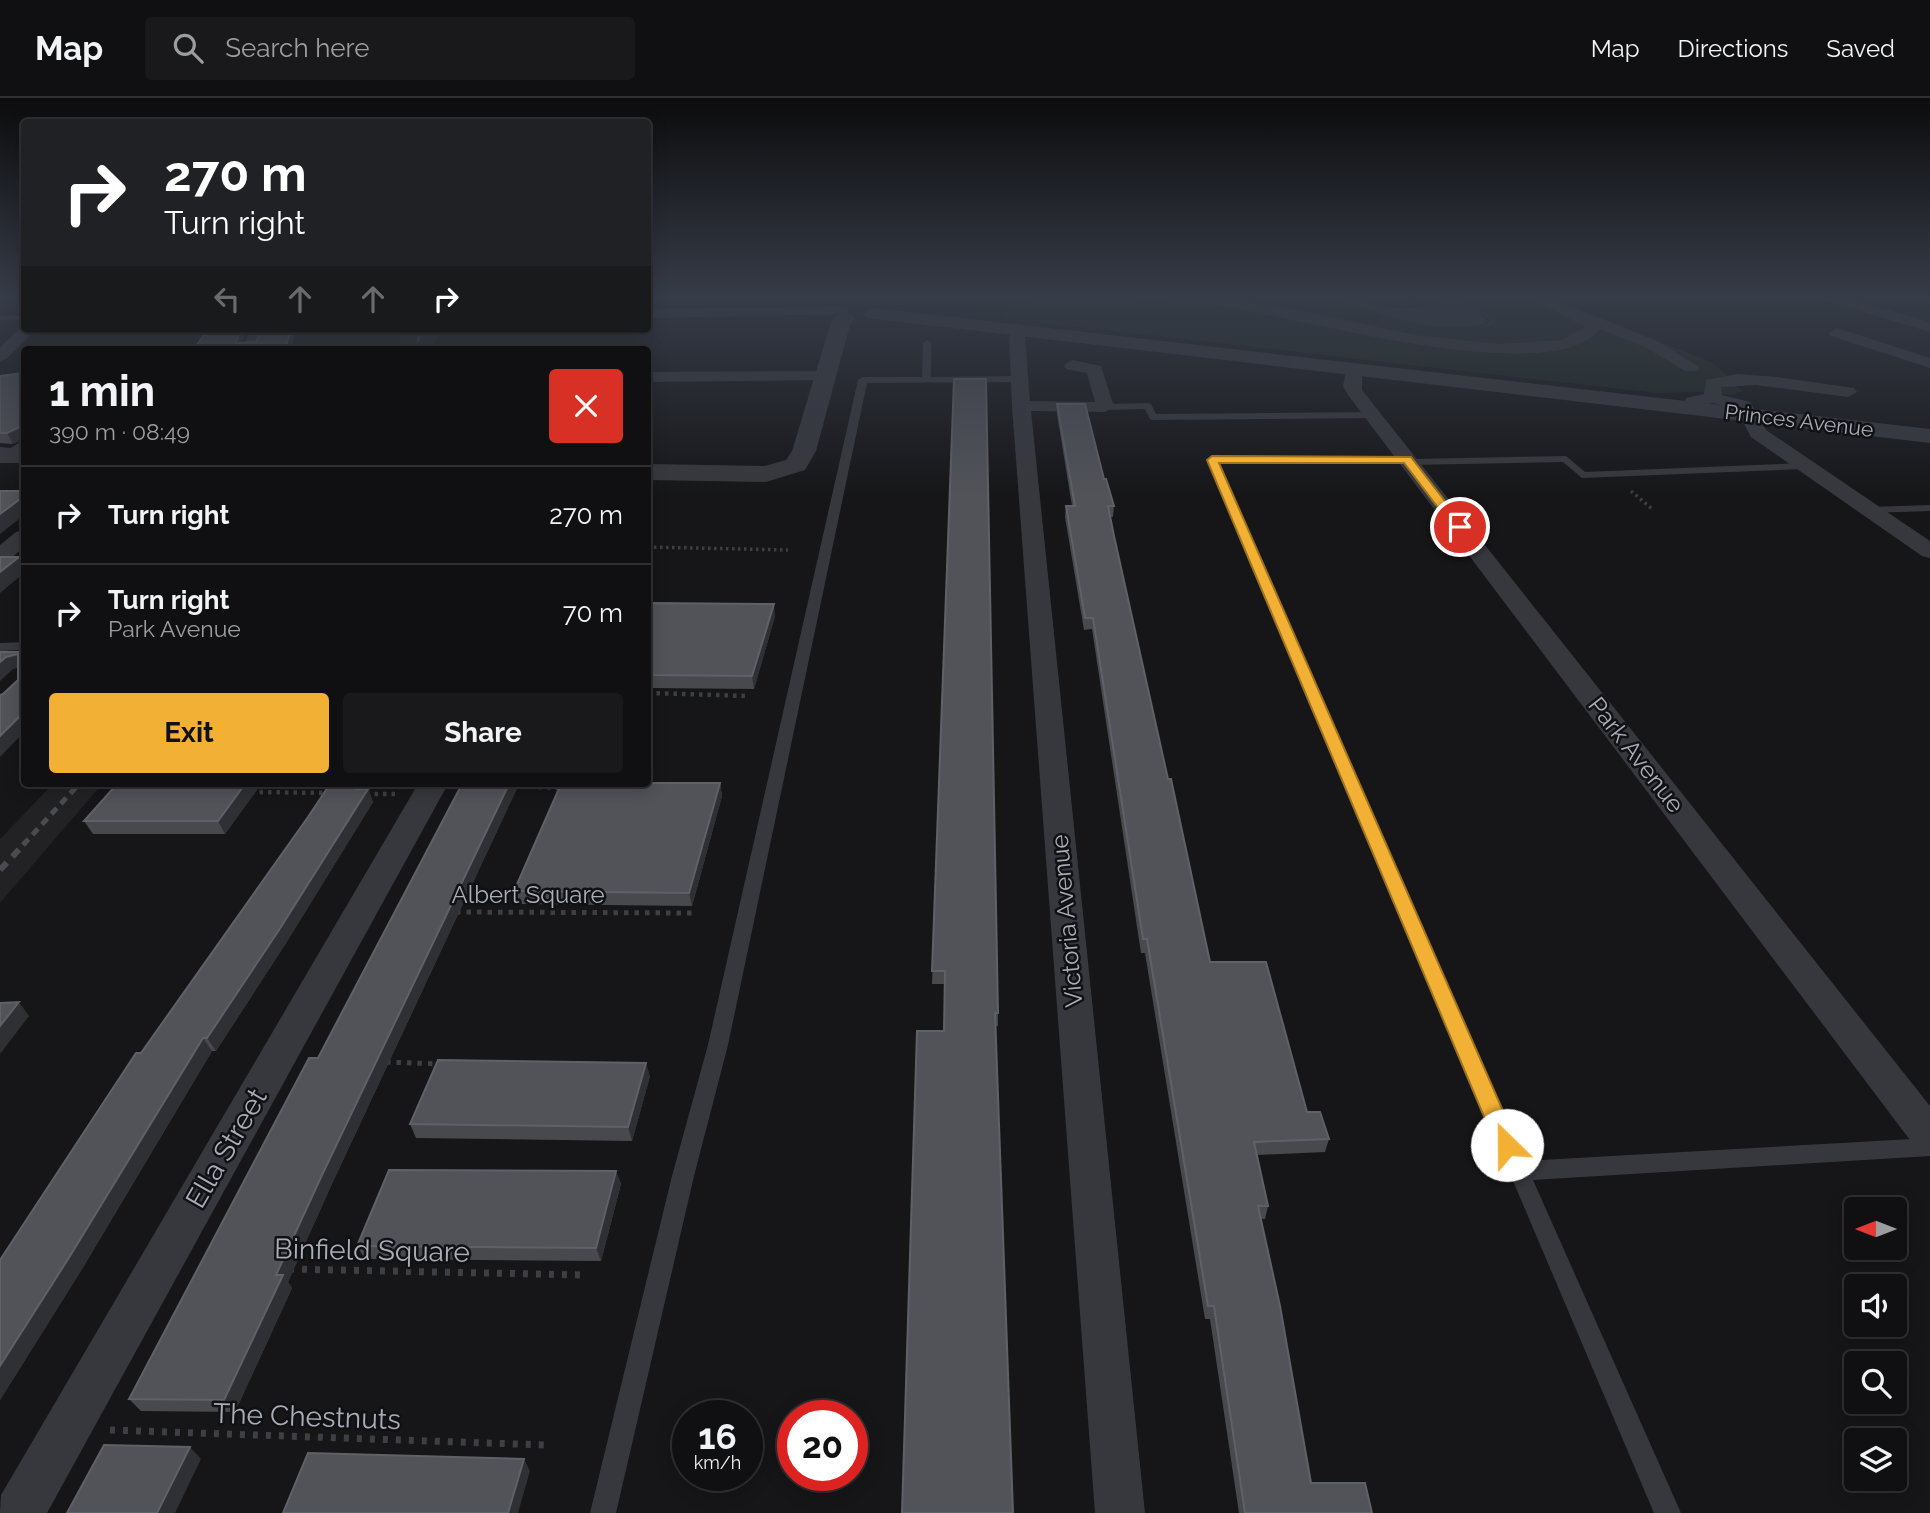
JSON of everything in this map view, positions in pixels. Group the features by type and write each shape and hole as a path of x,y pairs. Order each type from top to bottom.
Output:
{"street":[{"path":"651,472 766,474 796,465 804,451 829,364"},
{"name":"Victoria Avenue","path":"1018,364 1121,1513"},
{"name":"Princes Avenue","path":"1303,364 1930,436"},
{"path":"1686,364 1691,367"},
{"path":"1020,393 1105,407 1095,370 1072,365"},
{"name":"Park Avenue","path":"1354,370 1352,386 1373,415 1930,1136"},
{"path":"651,377 825,376"},
{"path":"1713,398 1712,384 1716,380 1746,377 1848,392"},
{"path":"1692,408 1692,402 1713,398 1744,406 1758,433 1930,551"},
{"path":"0,556 21,539"},
{"name":"Ella Street","path":"19,1513 430,789"}],"lane":[{"path":"926,364 926,380"},
{"path":"603,1513 683,1176 718,1045 863,380 926,380 1020,393"},
{"path":"1105,407 1148,407 1153,417 1373,415"},
{"path":"1668,1513 1212,460 1566,459 1582,475 1803,466"},
{"path":"1869,510 1930,508"},
{"path":"0,647 21,646"},
{"path":"1518,1171 1930,1147"}],"path":[{"path":"651,547 788,550"},
{"path":"651,693 749,696"},
{"path":"538,787 565,788"},
{"path":"359,794 430,789"},
{"path":"250,792 332,793"},
{"name":"Albert Square","path":"444,912 696,913"},
{"path":"373,1062 455,1064"},
{"name":"Binfield Square","path":"282,1269 584,1275"},
{"name":"The Chestnuts","path":"67,1428 545,1445"}],"shaded area":[{"path":"1402,364 1714,364 1742,391 1732,395 1704,392 1657,393"},
{"path":"50,787 99,787 0,903 0,839"}],"building":[{"path":"21,373 21,426 7,433 0,433 0,376"},
{"path":"954,379 986,379 998,1013 995,1013 1013,1513 902,1513 917,1031 944,1031 945,971 932,971"},
{"path":"1057,404 1085,404 1104,479 1114,506 1108,506 1114,536 1168,779 1171,779 1210,962 1266,962 1307,1112 1320,1112 1329,1139 1254,1142 1268,1206 1258,1206 1280,1306 1311,1483 1365,1483 1372,1513 1245,1513 1214,1306 1208,1306 1147,939 1143,939 1093,618 1085,618 1066,506 1075,506"},
{"path":"0,491 21,491 21,498 0,514"},
{"path":"0,557 19,557 0,572"},
{"path":"651,603 774,604 752,676 651,675"},
{"path":"0,652 21,652 21,715 0,736 0,695 18,680 18,654 6,657 0,662"},
{"path":"651,783 720,783 689,893 514,891 560,787 651,787"},
{"path":"114,787 243,787 218,821 84,821"},
{"path":"328,787 368,789 279,930 207,1038 203,1038 0,1366 0,1260 136,1053 141,1053"},
{"path":"460,787 508,787 322,1175 276,1275 283,1275 224,1400 129,1399 309,1058 318,1058"},
{"path":"19,1002 0,1026 0,1003"},
{"path":"438,1060 646,1063 628,1127 410,1124"},
{"path":"389,1170 616,1171 596,1248 357,1246"},
{"path":"104,1445 190,1447 157,1513 67,1513"},
{"path":"308,1453 524,1459 508,1513 283,1513"}],"railway":[{"path":"23,845 76,787"},
{"path":"0,870 25,843"}],"route":[{"path":"1460,527 1407,459 1212,460 1507,1145"}]}
